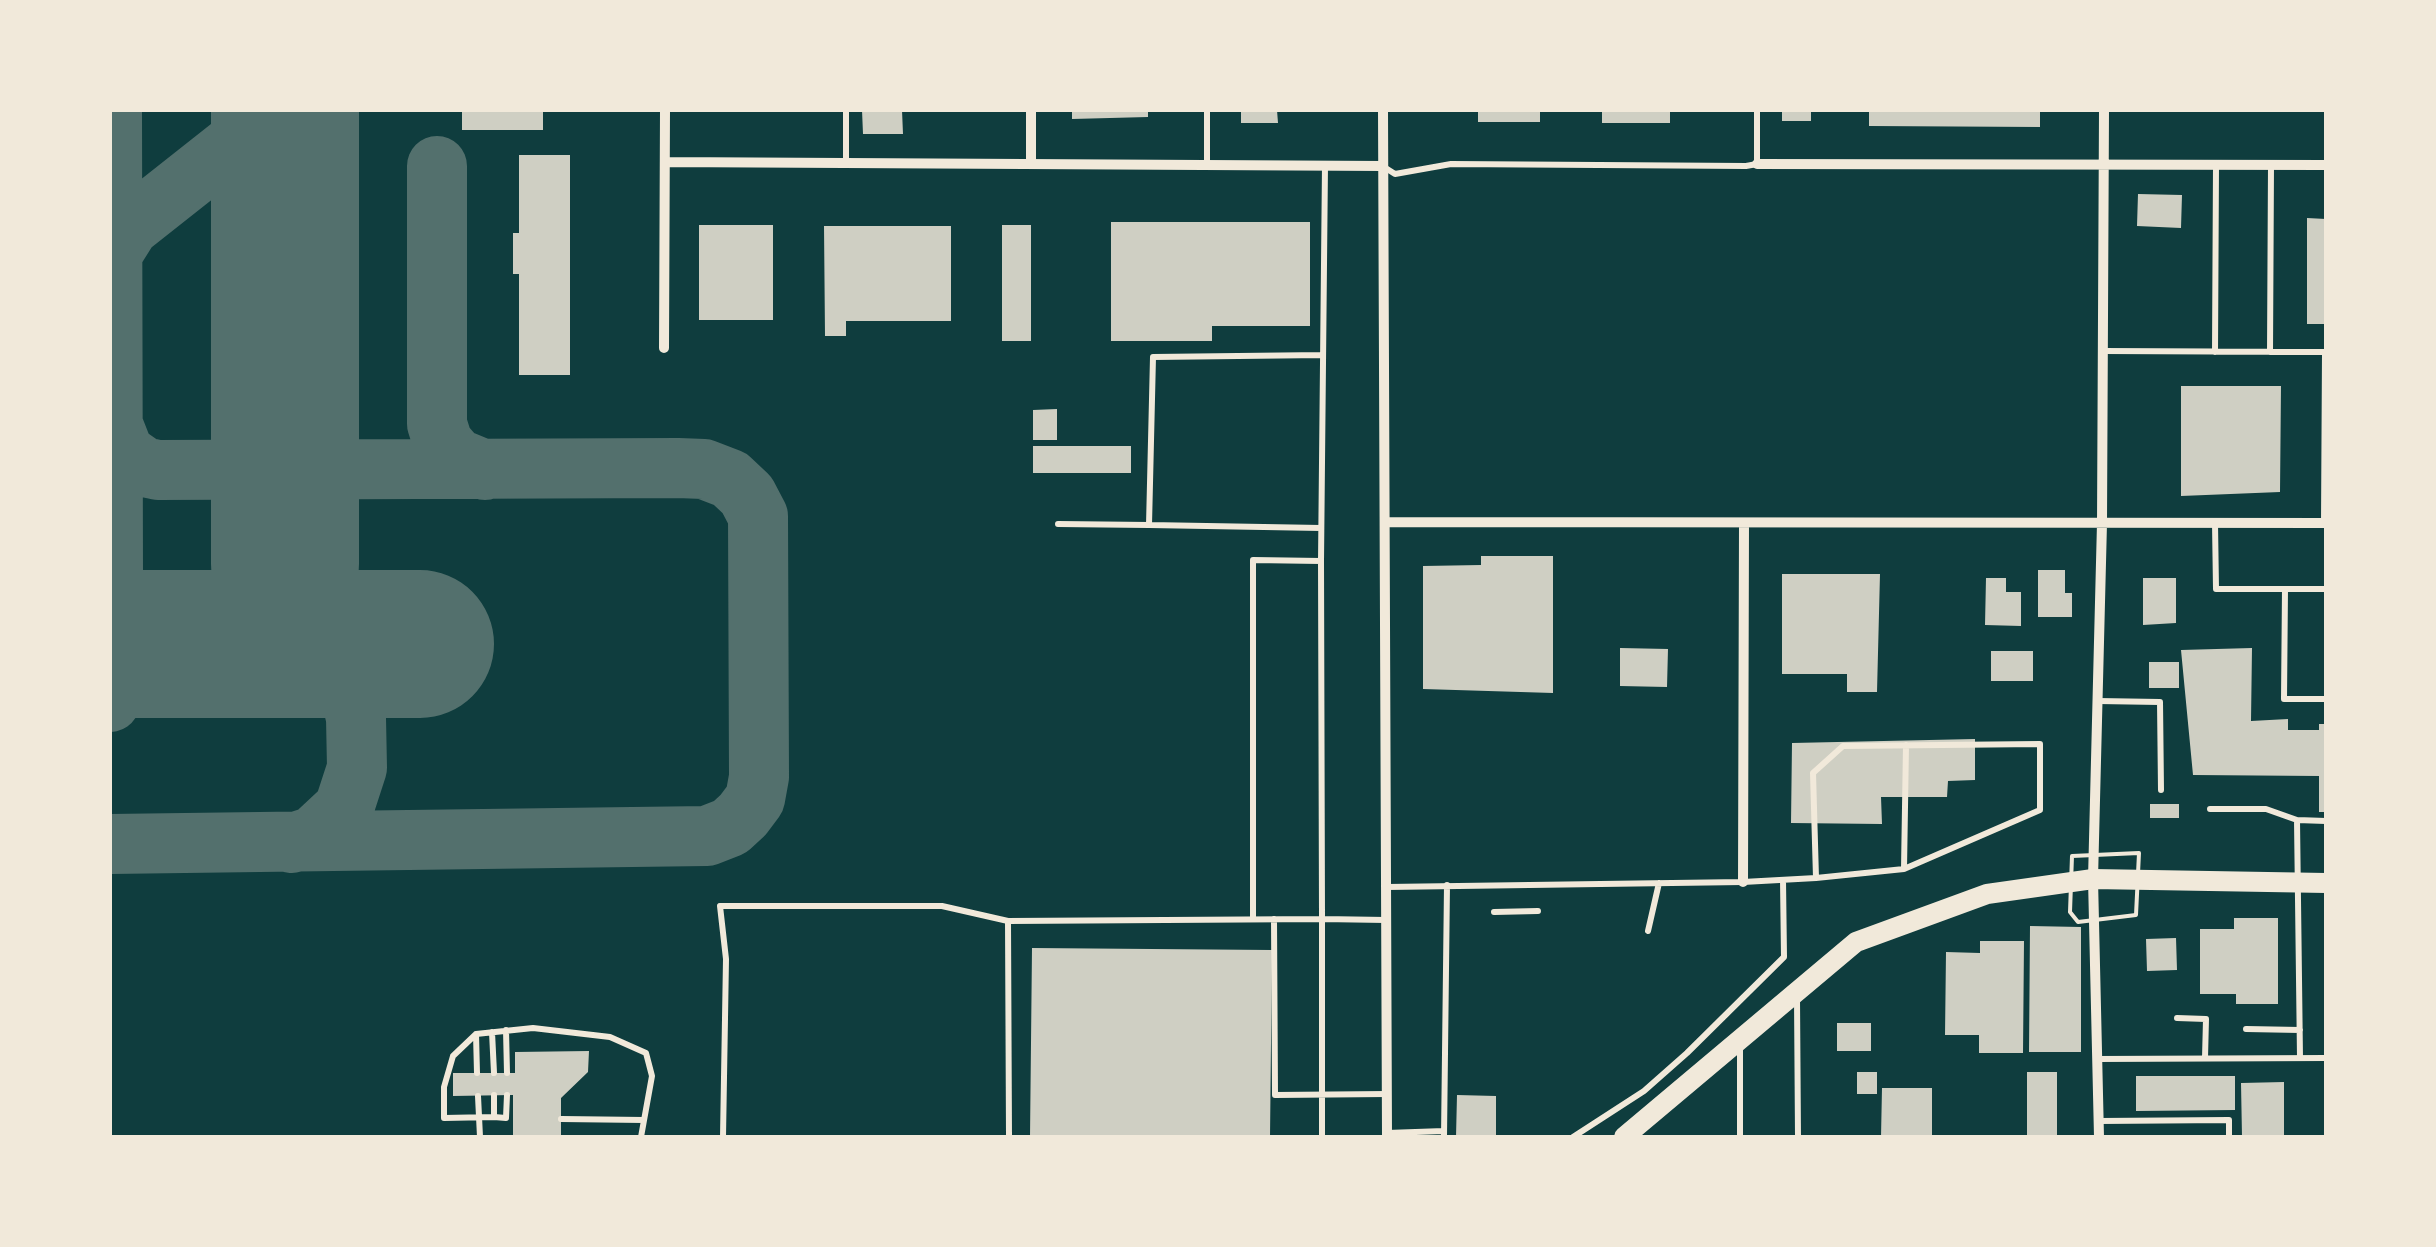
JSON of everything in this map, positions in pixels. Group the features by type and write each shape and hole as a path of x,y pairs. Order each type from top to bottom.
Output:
{"highway":[{"path":"1624,1137 1856,942 1987,894 2093,878 2326,883"}],"street":[{"path":"664,348 665,110"},
{"path":"1030,110 1031,164"},
{"path":"1383,110 1387,1135"},
{"path":"2099,1137 2093,878 2102,523 2104,110"},
{"path":"665,162 1383,166"},
{"path":"1758,164 2326,165"},
{"path":"1384,522 2325,523"},
{"path":"1743,882 1744,522"}],"lane":[{"path":"846,110 846,163"},
{"path":"1207,110 1207,165"},
{"path":"1383,166 1396,174 1450,164 1758,164 1757,110"},
{"path":"2214,352 2216,165"},
{"path":"2270,352 2271,165"},
{"path":"1322,1137 1325,166"},
{"path":"2103,351 2325,352 2325,523"},
{"path":"1149,525 1153,357 1324,355"},
{"path":"2215,523 2216,589 2326,589"},
{"path":"1058,524 1321,528"},
{"path":"1253,919 1253,560 1321,561"},
{"path":"2284,589 2284,699 2326,699"},
{"path":"2097,701 2160,702 2161,790"},
{"path":"1386,886 1743,882 1816,878 1904,869 2040,810 2040,744 1843,746 1814,773 1816,878"},
{"path":"1904,869 1906,745"},
{"path":"2210,809 2266,809 2297,820 2326,821"},
{"path":"2297,820 2300,1058"},
{"path":"1573,1137 1644,1091 1687,1054 1784,957 1783,880"},
{"path":"1648,932 1659,883"},
{"path":"1387,1135 1444,1134 1447,885"},
{"path":"723,1137 726,959 720,906 942,906 1008,921 1386,920"},
{"path":"1494,912 1538,912"},
{"path":"1274,919 1275,1095 1387,1094"},
{"path":"1008,921 1009,1137"},
{"path":"1797,992 1798,1137"},
{"path":"2177,1018 2206,1019 2206,1058"},
{"path":"507,1096 509,1118 444,1118 444,1087 453,1056 476,1034 533,1028 610,1037 646,1054 652,1076 641,1137"},
{"path":"2246,1029 2300,1030"},
{"path":"506,1030 507,1073"},
{"path":"492,1032 494,1073"},
{"path":"476,1034 477,1073"},
{"path":"1740,1042 1740,1137"},
{"path":"2098,1058 2326,1058"},
{"path":"478,1096 480,1137"},
{"path":"494,1096 494,1117"},
{"path":"561,1119 644,1120"},
{"path":"2099,1121 2229,1120 2229,1137"}],"building":[{"path":"462,110 543,110 543,130 462,130"},
{"path":"862,110 902,110 903,134 863,134"},
{"path":"1072,110 1148,110 1148,117 1072,119"},
{"path":"1241,110 1277,110 1278,123 1241,123"},
{"path":"1478,110 1540,110 1540,122 1478,122"},
{"path":"1602,110 1670,110 1670,123 1602,123"},
{"path":"1782,110 1811,110 1811,121 1782,121"},
{"path":"1869,110 2040,110 2040,127 1869,126"},
{"path":"519,155 570,155 570,375 519,375 519,274 513,274 513,233 519,233"},
{"path":"2138,194 2182,195 2181,228 2137,226"},
{"path":"2307,218 2326,219 2326,324 2307,324"},
{"path":"1111,222 1310,222 1310,326 1212,326 1212,341 1111,341"},
{"path":"699,225 773,225 773,320 699,320"},
{"path":"1002,225 1031,225 1031,341 1002,341"},
{"path":"824,226 951,226 951,321 846,321 846,336 825,336"},
{"path":"2181,386 2281,386 2280,492 2181,496"},
{"path":"1057,409 1057,440 1033,440 1033,410"},
{"path":"1033,446 1131,446 1131,473 1033,473"},
{"path":"1481,556 1553,556 1553,693 1423,689 1423,566 1481,565"},
{"path":"2038,570 2065,570 2065,593 2072,593 2072,617 2038,617"},
{"path":"1782,574 1880,574 1877,692 1847,692 1847,674 1782,674"},
{"path":"1986,578 2006,578 2006,592 2021,592 2021,626 1985,625"},
{"path":"2143,578 2176,578 2176,623 2143,625"},
{"path":"1620,648 1668,649 1667,687 1620,686"},
{"path":"2252,648 2251,721 2288,719 2288,730 2319,730 2319,724 2326,724 2326,812 2319,812 2319,776 2193,775 2181,650"},
{"path":"1991,651 2033,651 2033,681 1991,681"},
{"path":"2149,662 2179,662 2179,688 2149,688"},
{"path":"1975,739 1975,780 1948,781 1947,797 1881,797 1882,824 1791,823 1792,743"},
{"path":"2150,804 2179,804 2179,818 2150,818"},
{"path":"2234,918 2278,918 2278,1004 2236,1004 2236,994 2200,994 2200,929 2234,929"},
{"path":"2030,926 2081,927 2081,1052 2029,1052"},
{"path":"2176,938 2177,970 2147,971 2146,939"},
{"path":"1980,941 2024,941 2023,1053 1979,1053 1979,1035 1945,1035 1946,952 1980,953"},
{"path":"1032,948 1272,950 1270,1137 1030,1137"},
{"path":"1837,1023 1871,1023 1871,1051 1837,1051"},
{"path":"589,1051 588,1072 561,1098 561,1137 513,1137 513,1095 453,1096 453,1073 515,1073 515,1052"},
{"path":"1857,1072 1877,1072 1877,1094 1857,1094"},
{"path":"2027,1072 2057,1072 2057,1137 2027,1137"},
{"path":"2136,1076 2235,1076 2235,1110 2136,1111"},
{"path":"2284,1082 2284,1137 2242,1137 2241,1083"},
{"path":"1882,1088 1932,1088 1932,1137 1881,1137"},
{"path":"1457,1095 1496,1096 1496,1137 1456,1137"}],"taxiway":[{"path":"112,110 113,574 118,599 133,623 155,640 168,644"},
{"path":"112,254 129,227 253,129 271,110"},
{"path":"437,166 437,424 443,443 456,458 485,470"},
{"path":"110,844 707,836 730,827 743,815 755,799 759,777 758,516 747,495 730,479 704,469 678,468 158,470 144,467 124,453 113,425"},
{"path":"110,702 132,667 154,649 168,644"},
{"path":"279,644 335,668 350,692 356,718 357,768 344,808 314,836 292,843"}],"runway":[{"path":"285,110 285,564"},
{"path":"110,644 420,644"}]}
